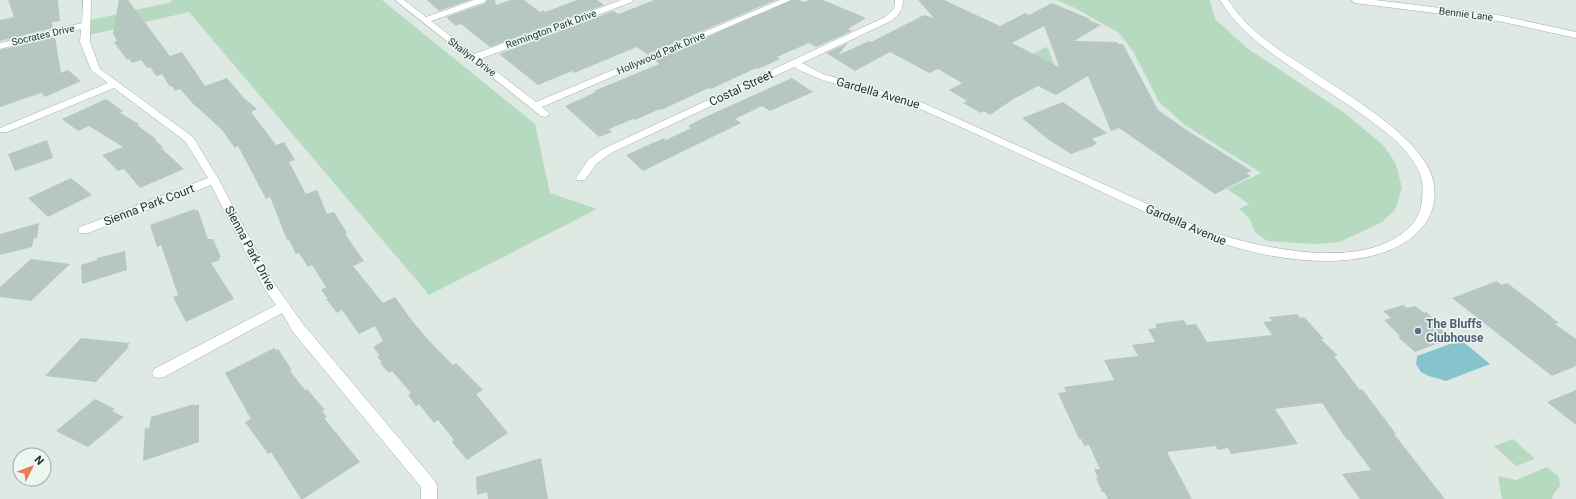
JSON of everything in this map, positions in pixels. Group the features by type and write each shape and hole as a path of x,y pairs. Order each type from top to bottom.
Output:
{"street":[{"name":"Sienna Park Drive","path":"87,0 85,42 96,70 189,139 214,180 270,288 298,328 430,485 429,499"},
{"name":"Shailyn Drive","path":"400,0 545,114"},
{"path":"425,20 482,0"},
{"name":"Remington Park Drive","path":"473,58 629,0"},
{"name":"Hollywood Park Drive","path":"535,106 787,0"},
{"name":"Costal Street","path":"581,178 592,162 607,151 888,19 895,14 898,9 899,0"},
{"name":"Gardella Avenue","path":"795,63 820,76 918,104 1192,229 1225,242 1278,253 1333,256 1360,254 1380,250 1404,238 1416,227 1426,214 1428,200 1429,187 1426,174 1414,154 1382,123 1278,54 1256,37 1238,20 1224,0"},
{"name":"Bennie Lane","path":"1355,0 1498,18 1576,35"},
{"path":"1425,0 1433,10"},
{"name":"Socrates Drive","path":"0,46 86,25"},
{"path":"3,130 115,84"},
{"name":"Sienna Park Court","path":"84,230 214,180"},
{"path":"159,373 284,306"}],"green space":[{"path":"171,0 382,0 535,124 550,193 597,209 429,295 189,12 85,36 86,21 172,2"},
{"path":"1057,0 1210,0 1215,19 1247,48 1346,114 1384,146 1396,164 1402,188 1395,210 1382,222 1340,242 1313,244 1267,241 1255,232 1249,218 1239,209 1249,204 1227,189 1261,173 1185,125 1159,102 1133,51 1119,33 1073,7"},
{"path":"1046,47 1048,48 1058,75 1026,58"},
{"path":"1513,439 1535,459 1516,466 1494,446"},
{"path":"1547,467 1559,477 1560,486 1554,493 1552,499 1502,499 1498,476 1516,480"}],"water":[{"path":"1461,340 1490,364 1446,381 1421,372 1416,364 1417,356"}],"building":[{"path":"8,0 58,0 60,21 52,22 53,28 0,41 0,20 14,17"},
{"path":"119,0 128,0 170,56 182,52 205,86 227,78 244,98 257,109 251,112 276,145 284,142 295,160 289,162 306,194 317,190 327,214 334,212 347,233 345,234 364,261 353,266 383,303 395,297 413,322 433,345 453,365 456,363 483,390 476,394 508,433 467,460 452,442 454,440 438,420 434,423 419,404 416,406 408,395 411,393 392,371 389,373 380,363 382,362 377,357 380,356 373,347 383,341 375,326 359,334 342,310 337,313 326,299 328,299 321,290 326,287 312,265 308,267 299,253 296,254 289,240 287,240 270,197 266,199 238,146 235,148 222,130 196,107 180,89 175,91 172,86 170,87 162,74 156,76 150,67 147,68 141,60 132,63 129,59 127,60 114,42 117,41 113,34"},
{"path":"427,0 470,0 439,11"},
{"path":"487,0 495,0 496,5 511,0 524,0 540,12 543,10 545,12 577,0 597,0 604,5 490,47 461,24 456,26 446,17 486,3"},
{"path":"654,0 776,0 647,54 637,47 574,73 572,71 538,85 499,54 613,11 619,14"},
{"path":"792,0 804,2 809,0 823,0 866,18 848,29 852,31 816,47 809,43 777,57 780,59 758,69 756,68 661,110 660,109 609,129 612,132 599,137 565,106 596,92 594,91 659,64 655,60"},
{"path":"918,0 944,0 1000,26 1025,13 1029,15 1052,3 1090,19 1089,20 1101,25 1074,41 1117,42 1118,44 1123,44 1158,110 1191,133 1252,171 1246,173 1251,176 1215,194 1119,128 1111,131 1088,76 1056,95 1038,86 1012,100 990,115 984,111 981,113 963,103 967,101 949,90 962,83 938,69 929,73 890,52 855,71 826,53 848,43 838,55 869,41 871,42 924,15 934,18","holes":["1044,26 1059,67 1012,43"]},
{"path":"55,37 61,73 68,70 81,81 45,97 41,93 0,107 0,50"},
{"path":"792,78 813,92 770,111 762,106 735,119 741,123 643,171 626,155 664,138 666,140 691,128 688,126 703,118"},
{"path":"106,99 123,111 120,113 139,124 137,125 156,139 155,140 163,147 161,148 184,169 140,188 124,169 118,171 102,155 123,147 89,126 78,131 62,119"},
{"path":"1063,102 1107,133 1092,139 1097,143 1093,146 1071,154 1049,140 1022,118"},
{"path":"47,140 53,158 15,171 8,154"},
{"path":"71,178 92,195 48,217 28,198"},
{"path":"195,209 195,211 198,210 208,239 213,239 221,257 219,258 220,260 211,263 234,299 186,322 173,297 178,295 161,245 157,247 150,225"},
{"path":"39,223 37,238 34,238 32,247 0,255 0,234"},
{"path":"125,251 127,270 82,284 81,265 97,260 97,258"},
{"path":"31,259 70,264 31,301 0,297 0,287"},
{"path":"1497,281 1501,285 1507,283 1552,317 1559,323 1555,324 1576,339 1576,366 1552,376 1452,298"},
{"name":"The Bluffs Clubhouse","path":"1403,305 1407,308 1415,306 1424,313 1426,312 1443,327 1440,328 1452,338 1415,352 1398,337 1400,336 1384,320 1391,318 1383,311"},
{"path":"1297,314 1300,318 1304,317 1324,339 1321,339 1338,356 1334,356 1360,390 1362,389 1396,434 1394,434 1445,499 1360,499 1342,474 1371,470 1349,440 1347,440 1322,403 1275,409 1298,444 1231,454 1228,448 1218,450 1216,446 1167,452 1192,499 1108,499 1104,492 1102,492 1096,478 1098,478 1094,469 1100,469 1089,445 1084,446 1081,439 1079,439 1058,393 1066,392 1064,387 1114,380 1104,360 1138,356 1132,345 1155,342 1148,329 1157,328 1155,324 1183,320 1187,325 1196,324 1207,342 1272,335 1263,322 1272,321 1269,317"},
{"path":"81,338 130,343 127,346 129,347 96,382 45,376"},
{"path":"274,348 276,350 278,349 292,370 290,371 305,390 307,389 325,410 322,411 327,417 324,418 360,462 303,499 301,499 271,452 268,454 245,422 251,419 225,373"},
{"path":"1576,390 1576,425 1547,402"},
{"path":"95,399 115,409 112,411 124,417 88,447 56,431"},
{"path":"194,404 194,406 199,404 199,442 143,461 145,427 149,429 151,417"},
{"path":"541,458 548,499 488,499 487,492 477,495 476,477"}],"place":[{"name":"The Bluffs Clubhouse","path":"1418,331"}]}
